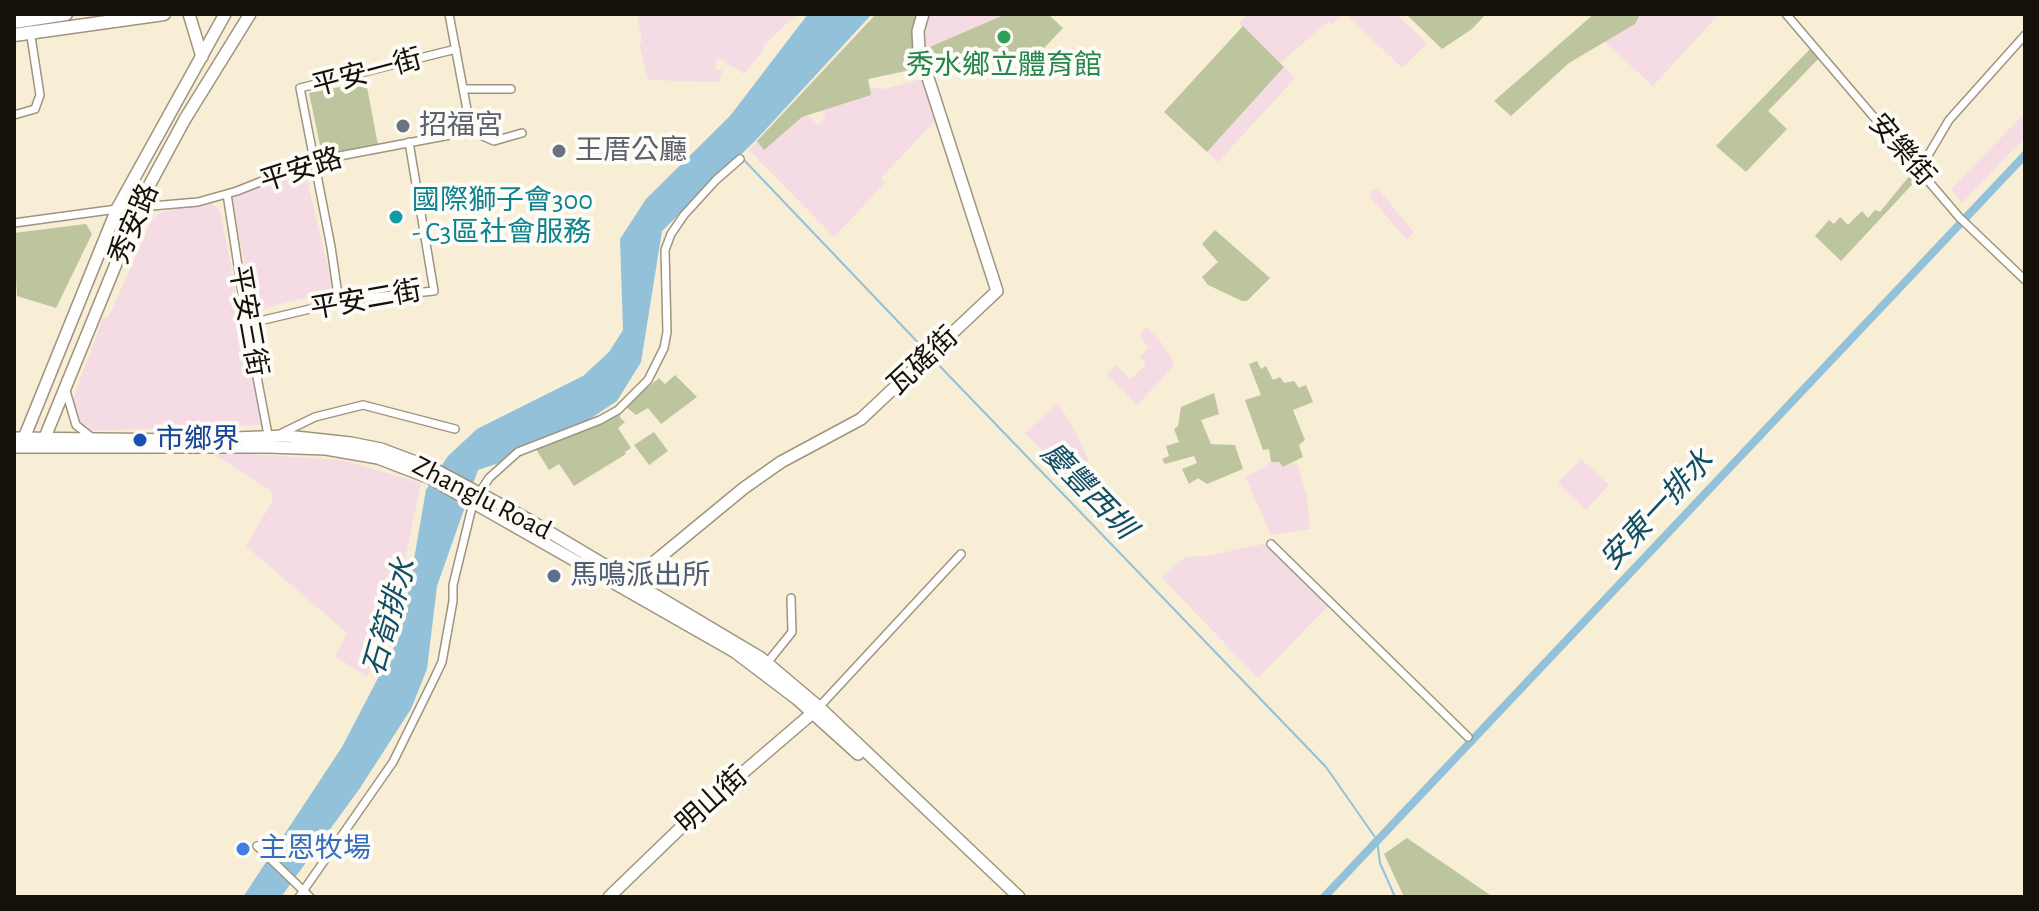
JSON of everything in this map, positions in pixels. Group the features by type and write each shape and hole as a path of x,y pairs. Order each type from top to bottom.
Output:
{"main road":[{"path":"14,35 66,14"},
{"path":"14,22 30,27 164,14"}],"street":[{"path":"189,14 202,57"},
{"name":"秀安路","path":"18,442 117,209 225,14"},
{"name":"秀安路","path":"43,442 120,254 144,207 150,184 250,14"},
{"path":"449,14 471,131"},
{"name":"瓦磘街","path":"631,581 731,498 781,462 861,419 997,291 919,50 918,31 923,14"},
{"name":"安樂街","path":"1786,14 1959,217 2025,280"},
{"path":"14,115 35,109 40,95 30,27"},
{"path":"1920,169 1949,120 2025,35"},
{"name":"平安一街","path":"339,302 300,88 456,49"},
{"path":"464,89 511,89"},
{"name":"平安路","path":"14,223 198,202 313,161 471,131 494,141 522,133"},
{"name":"平安二街","path":"247,324 339,302 434,291 409,142"},
{"path":"257,846 304,895 393,762 438,671 453,601 453,585 474,497 489,478 518,452 609,415 648,380 664,348 667,332 665,250 671,234 716,180 740,159"},
{"name":"平安三街","path":"227,194 269,442"},
{"path":"65,388 76,425 93,439"},
{"path":"269,442 315,417 363,405 455,429"},
{"name":"Zhanglu Road","path":"43,442 93,439 269,442 378,458 440,478 631,581 738,648 797,699 816,710 1019,897"},
{"name":"Zhanglu Road","path":"18,442 177,449 269,442"},
{"name":"Zhanglu Road","path":"474,497 606,578 767,663 1008,897"},
{"path":"1271,544 1468,737"},
{"path":"816,710 961,554"},
{"path":"606,578 631,581"},
{"path":"767,663 792,632 791,598"},
{"name":"明山街","path":"609,897 697,812 816,710"}],"shaded area":[{"path":"637,14 797,14 763,46 764,49 744,74 717,57 716,69 722,70 719,82 648,80 639,43 642,42"},
{"path":"923,14 1006,14 925,51"},
{"path":"1248,14 1344,14 1331,25 1328,22 1280,63 1239,23"},
{"path":"1346,14 1396,14 1427,43 1402,68"},
{"path":"1639,14 1719,14 1653,86 1604,41"},
{"path":"1284,67 1295,78 1218,162 1207,152"},
{"path":"921,79 936,120 881,178 885,183 834,237 749,150 794,103 818,125 826,117 821,110 830,102 872,87 885,89"},
{"path":"2025,113 2025,137 1962,203 1951,189"},
{"path":"301,170 305,173 333,287 329,292 261,309 254,308 231,198"},
{"path":"1377,188 1414,232 1407,240 1370,197 1370,192"},
{"path":"210,202 220,211 263,425 85,431 72,407 73,399 103,318 109,316 152,219 162,212"},
{"path":"1146,327 1160,341 1174,366 1137,405 1107,374 1116,365 1130,379 1146,365 1140,357 1149,347 1139,336"},
{"path":"1058,403 1074,429 1109,505 1099,510 1025,433"},
{"path":"233,453 342,460 421,483 396,602 367,677 335,656 347,633 246,546 273,500 271,491 215,455"},
{"path":"1581,459 1609,485 1586,510 1558,483"},
{"path":"1271,462 1279,462 1283,467 1297,463 1307,497 1310,529 1271,535 1245,476"},
{"path":"1267,543 1329,605 1258,678 1162,578 1185,557 1208,556"}],"green space":[{"path":"876,14 920,14 920,68 868,79 871,95 802,117 764,150 757,141"},
{"name":"秀水鄉立體育館","path":"1006,14 1048,14 1063,28 1028,65 1017,55 931,69 925,51"},
{"path":"1406,14 1486,14 1472,29 1442,49"},
{"path":"1594,14 1640,14 1635,24 1569,63 1511,116 1494,101"},
{"path":"1243,26 1284,67 1207,152 1164,112"},
{"path":"1812,47 1820,57 1768,111 1787,129 1746,172 1716,146"},
{"path":"366,82 378,145 322,155 309,93"},
{"path":"1915,169 1921,175 1841,261 1815,236 1829,220 1834,224 1840,217 1848,225 1862,211 1868,218 1875,210 1880,212"},
{"path":"86,224 92,234 56,308 17,296 14,233"},
{"path":"1215,230 1270,278 1247,301 1208,285 1202,277 1218,262 1202,244"},
{"path":"1257,361 1261,369 1266,366 1273,380 1280,377 1284,383 1294,381 1299,388 1306,385 1313,402 1293,410 1305,440 1299,445 1303,457 1283,467 1279,462 1271,462 1269,449 1263,450 1245,400 1261,395 1249,364"},
{"path":"675,375 697,397 661,424 648,408 636,415 625,406 659,378 665,384"},
{"path":"1214,393 1219,414 1201,420 1211,444 1235,445 1243,469 1207,484 1198,478 1189,484 1182,469 1197,463 1194,456 1165,464 1162,459 1169,456 1166,446 1179,442 1174,429 1178,426 1181,407"},
{"path":"621,408 620,418 625,422 618,428 631,448 626,454 574,486 559,464 549,470 534,446"},
{"path":"654,432 668,451 649,465 634,445"},
{"path":"1407,838 1493,897 1404,897 1384,854"}],"water":[{"path":"808,14 872,14 755,141 662,231 641,362 617,401 573,430 523,446 502,462 478,470 437,586 427,669 411,709 360,788 281,897 243,897 342,747 401,634 426,490 448,456 477,429 583,376 609,352 623,330 620,239 646,199 730,116"}],"waterway":[{"name":"安東一排水","path":"1324,897 2025,155"},
{"name":"慶豐西圳","path":"744,160 927,352"},
{"name":"慶豐西圳","path":"931,357 1326,767 1377,840 1380,863 1395,897"}],"place":[{"name":"秀水鄉立體育館","path":"1004,37"},
{"name":"招福宮","path":"403,126"},
{"name":"王厝公廳","path":"559,151"},
{"name":"國際獅子會300 - C3區社會服務","path":"396,217"},
{"name":"市鄉界","path":"140,440"},
{"name":"馬鳴派出所","path":"554,576"},
{"name":"主恩牧場","path":"243,849"}],"water label":[{"name":"石筍排水","path":"390,617"}]}
